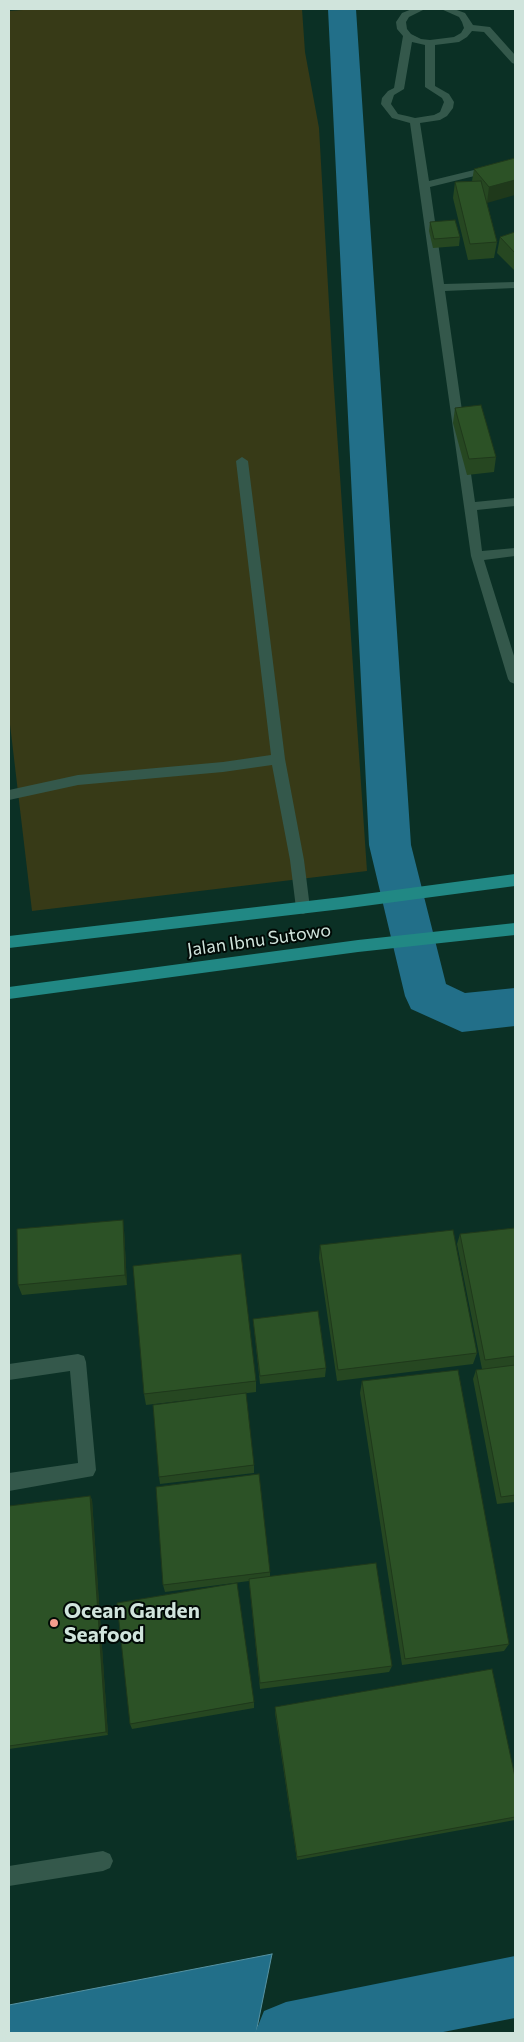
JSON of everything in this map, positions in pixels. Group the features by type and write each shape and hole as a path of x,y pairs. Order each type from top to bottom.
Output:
{"main road":[{"name":"Jalan Ibnu Sutowo","path":"9,942 303,908 515,880"},
{"name":"Jalan Ibnu Sutowo","path":"9,993 358,946 515,929"}],"lane":[{"path":"420,9 405,15 401,22 402,29 408,36 418,41 430,43 456,40 464,35 469,28"},
{"path":"446,9 462,15 467,21 469,28"},
{"path":"469,28 487,29 515,61"},
{"path":"408,36 399,89 386,98 386,104 395,116 415,121 436,118 444,114 448,108 449,102 446,96 430,87 430,43"},
{"path":"415,121 477,556 515,680"},
{"path":"424,185 515,163"},
{"path":"439,288 515,285"},
{"path":"242,461 278,759 303,908"},
{"path":"470,507 515,502"},
{"path":"477,556 515,552"},
{"path":"9,795 78,780 223,767 278,759"},
{"path":"9,1372 78,1362 87,1470 9,1482"},
{"path":"9,1876 103,1861"}],"shaded area":[{"path":"9,9 515,9 515,2033 9,2033"},
{"path":"36,9 302,9 305,52 319,128 333,374 367,871 32,911 9,716 9,11"}],"water":[{"path":"272,1954 256,2033 9,2033 9,2005"}],"building":[{"path":"515,158 515,180 489,187 474,169"},
{"path":"481,181 497,242 470,244 455,182"},
{"path":"455,220 460,237 434,239 430,222"},
{"path":"515,232 515,253 500,237"},
{"path":"481,405 496,457 469,459 455,408"},
{"path":"123,1220 125,1275 18,1285 17,1229"},
{"path":"515,1228 515,1356 485,1360 460,1234"},
{"path":"453,1230 477,1353 338,1370 320,1245"},
{"path":"241,1254 256,1381 144,1394 133,1266"},
{"path":"318,1311 326,1368 260,1376 253,1319"},
{"path":"515,1365 515,1495 501,1497 476,1370"},
{"path":"458,1370 509,1644 405,1659 362,1381"},
{"path":"246,1393 254,1465 159,1477 153,1405"},
{"path":"259,1474 270,1572 163,1585 156,1487"},
{"name":"Ocean Garden Seafood","path":"90,1496 106,1732 9,1746 9,1506"},
{"path":"376,1563 392,1666 260,1683 249,1579"},
{"path":"237,1583 254,1702 130,1724 117,1603"},
{"path":"492,1669 515,1777 515,1817 297,1857 275,1707"}],"waterway":[{"path":"342,9 390,845 427,996 462,1013 515,1007"},
{"path":"286,2033 515,1987"}],"place":[{"name":"Ocean Garden Seafood","path":"54,1623"}]}
